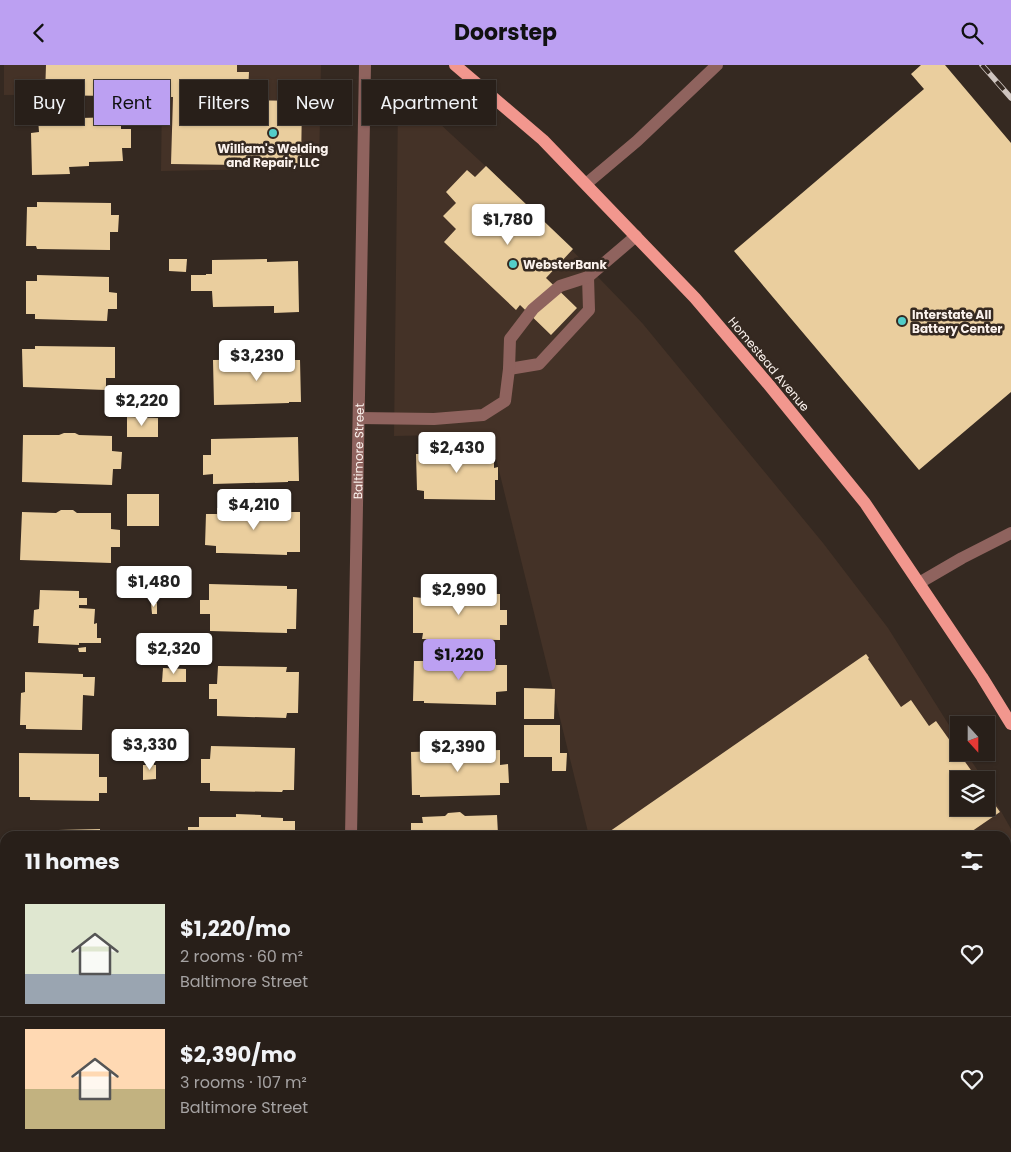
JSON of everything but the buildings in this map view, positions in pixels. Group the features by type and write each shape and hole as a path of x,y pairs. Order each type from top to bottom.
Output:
{"main road":[{"name":"Homestead Avenue","path":"455,65 543,140 696,298 865,503 1011,724"}],"street":[{"name":"Baltimore Street","path":"352,831 365,65"},
{"path":"586,184 637,141 717,65"},
{"path":"359,418 434,419 482,415 505,401 510,339 533,309 560,286 588,277 636,236"},
{"path":"509,369 539,364 589,310 588,277"},
{"path":"919,583 1011,533"}],"shaded area":[{"path":"4,65 321,65 321,80 278,80 278,125 320,125 319,168 161,171 162,125 170,125 170,80 94,80 94,94 84,94 84,80 15,80 15,95 4,95"},
{"path":"398,125 441,125 534,211 643,324 823,543 888,628 950,727 950,761 971,761 978,771 950,771 950,816 995,816 995,801 1011,831 588,831 490,434 394,436"}],"railway":[{"path":"982,65 1011,98"}],"place":[{"name":"William's Welding and Repair, LLC","path":"273,133"},
{"name":"WebsterBank","path":"513,264"},
{"name":"Interstate All Battery Center","path":"902,321"}]}
